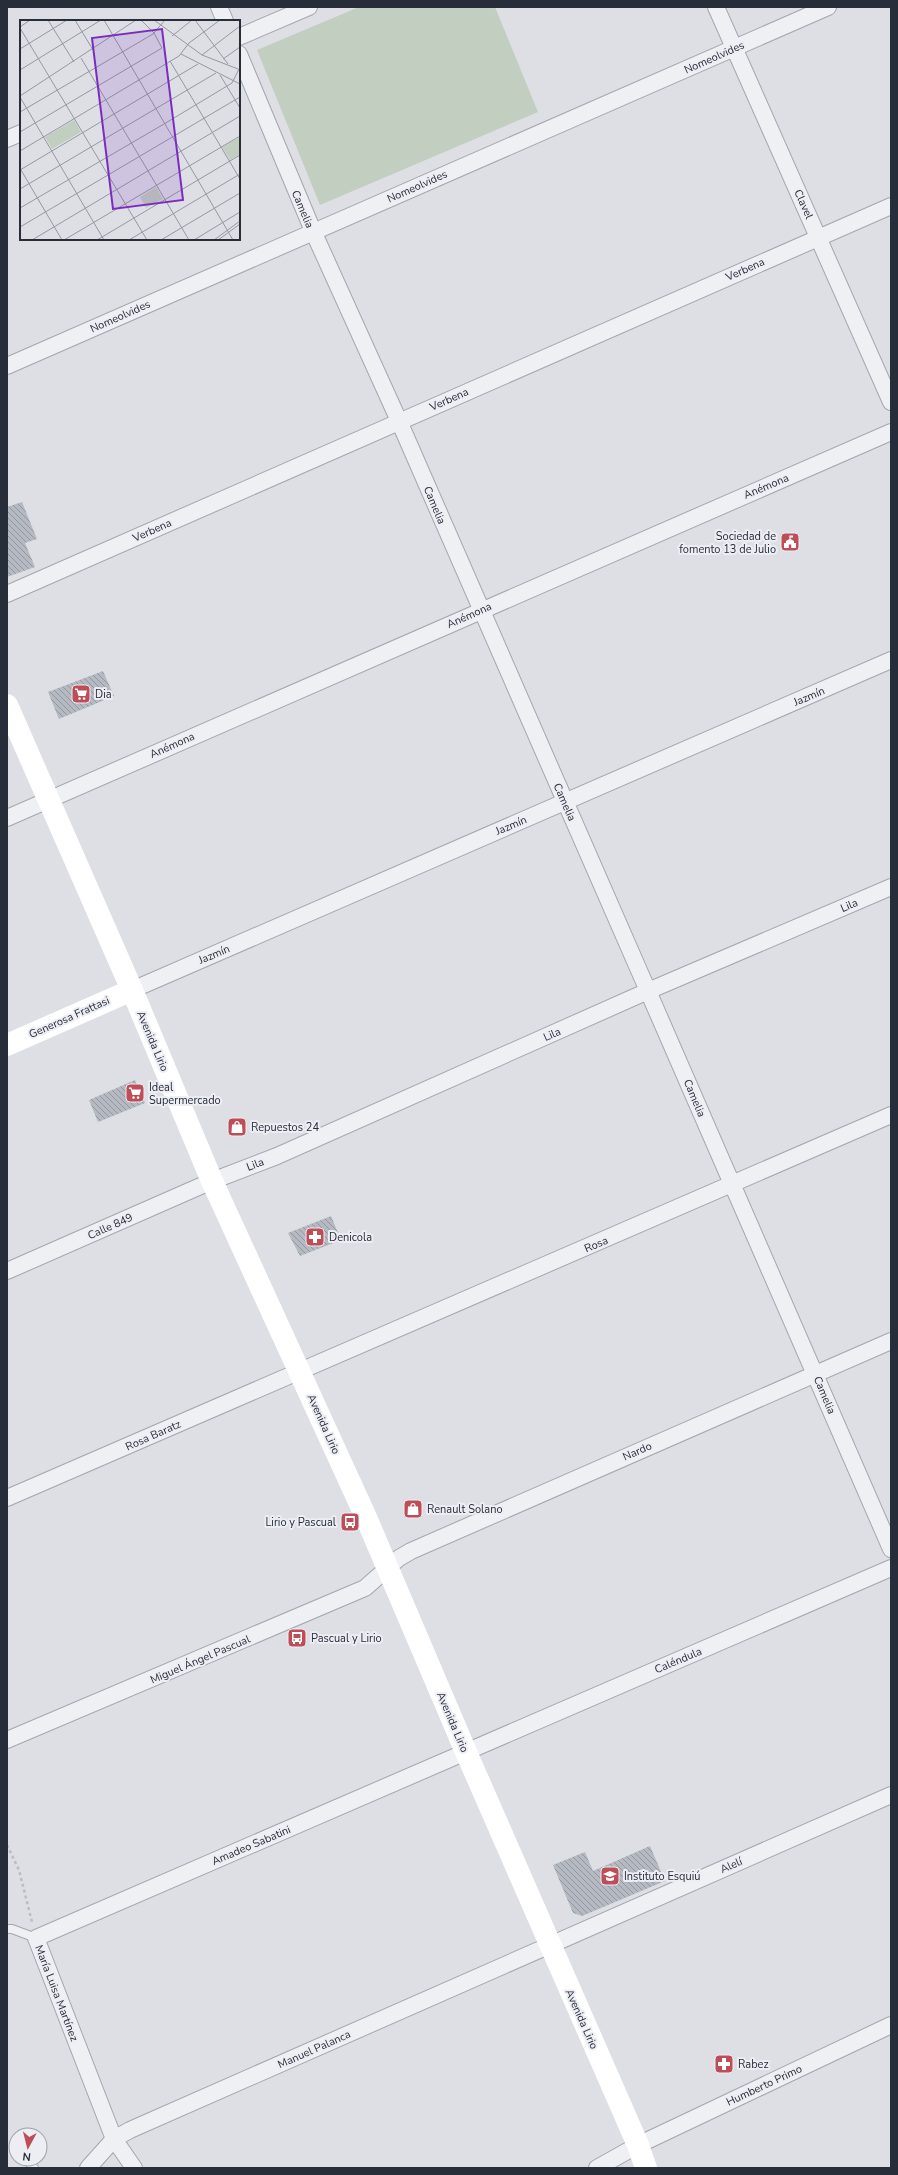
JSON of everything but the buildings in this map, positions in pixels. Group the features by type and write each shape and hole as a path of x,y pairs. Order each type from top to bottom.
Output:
{"main road":[{"name":"Avenida Lirio","path":"7,705 132,990 212,1181 300,1371 387,1568 638,2145 646,2168"},
{"name":"Generosa Frattasi","path":"7,1044 132,990"}],"street":[{"path":"219,7 225,20"},
{"path":"240,38 309,7"},
{"name":"Clavel","path":"716,7 891,402"},
{"name":"Nomeolvides","path":"7,366 828,7"},
{"name":"Camelia","path":"240,56 313,231 399,421 480,610 816,1373 891,1549"},
{"path":"7,139 20,133"},
{"name":"Verbena","path":"7,594 891,206"},
{"name":"Anémona","path":"7,818 480,610 891,432"},
{"name":"Jazmín","path":"132,990 891,660"},
{"name":"Lila","path":"212,1181 277,1156 648,991 891,887"},
{"name":"Rosa","path":"300,1371 891,1115"},
{"name":"Calle 849","path":"7,1271 212,1181"},
{"name":"Nardo","path":"387,1568 411,1551 891,1341"},
{"name":"Rosa Baratz","path":"7,1498 300,1371"},
{"name":"Miguel Ángel Pascual","path":"7,1740 365,1588 387,1568"},
{"name":"Caléndula","path":"466,1752 891,1568"},
{"name":"Amadeo Sabatini","path":"36,1938 466,1752"},
{"name":"Alelí","path":"550,1944 891,1795"},
{"name":"María Luisa Martínez","path":"36,1938 114,2139 134,2168"},
{"name":"Manuel Palanca","path":"88,2168 114,2139 550,1944"},
{"name":"Humberto Primo","path":"597,2168 638,2145 891,2025"}],"lane":[{"path":"7,1929 12,1929 36,1938"}],"path":[{"name":"María Luisa Martínez","path":"7,1845 19,1870 36,1938"}],"green space":[{"path":"359,7 495,7 538,112 320,205 257,50"}],"place":[{"name":"Sociedad de fomento 13 de Julio","path":"790,542"},
{"name":"Dia","path":"81,694"},
{"name":"Ideal Supermercado","path":"135,1093"},
{"name":"Repuestos 24","path":"237,1127"},
{"name":"Denicola","path":"315,1237"},
{"name":"Renault Solano","path":"413,1509"},
{"name":"Lirio y Pascual","path":"350,1522"},
{"name":"Pascual y Lirio","path":"297,1638"},
{"name":"Instituto Esquiú","path":"610,1876"},
{"name":"Rabez","path":"724,2064"}]}
